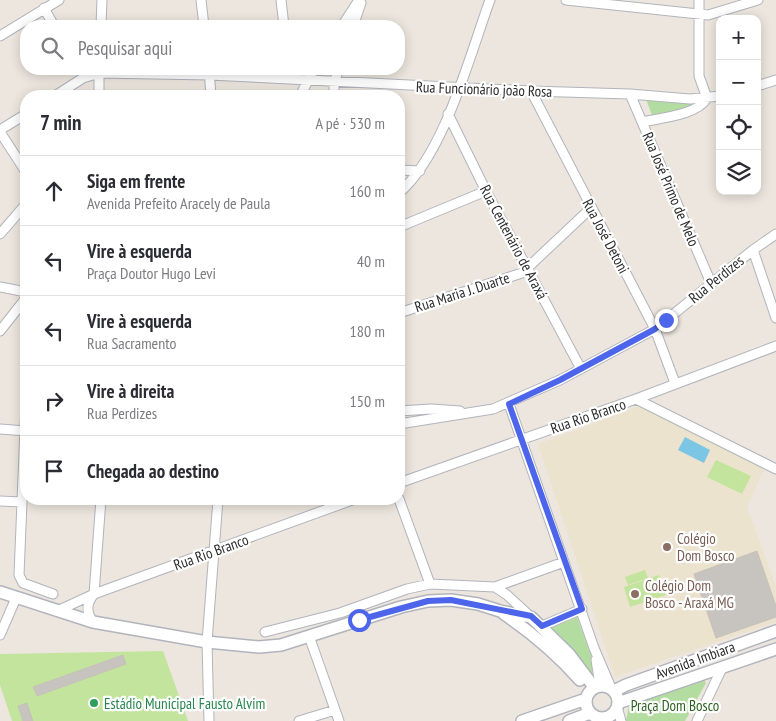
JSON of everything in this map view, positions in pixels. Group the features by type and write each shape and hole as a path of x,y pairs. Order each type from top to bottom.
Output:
{"main road":[{"path":"0,592 93,622 207,642 259,647 281,646 428,601 451,600 531,616 542,626 565,657"},
{"path":"500,611 565,657 599,690 618,705"},
{"name":"Avenida Imbiara","path":"522,721 599,690 626,685 776,631"},
{"name":"Avenida Imbiara","path":"596,717 608,717 618,705 776,649"},
{"path":"596,717 586,707 599,690"},
{"path":"569,721 596,717"}],"street":[{"path":"25,20 59,0"},
{"path":"101,20 102,0"},
{"path":"201,0 203,20"},
{"path":"281,0 283,20"},
{"path":"346,20 360,0"},
{"path":"355,20 360,0"},
{"path":"405,187 420,171 448,114 490,0"},
{"path":"566,0 708,15 758,0"},
{"path":"642,122 694,110 702,106 707,98 699,76 699,0"},
{"path":"44,8 51,20"},
{"path":"0,36 20,23"},
{"name":"Rua Funcionário joão Rosa","path":"64,90 90,75"},
{"path":"99,75 99,90"},
{"path":"210,75 211,90"},
{"name":"Rua Funcionário joão Rosa","path":"244,75 334,83 707,98 716,97"},
{"path":"289,75 289,79"},
{"path":"303,90 310,75"},
{"path":"334,90 336,75"},
{"path":"761,85 776,80"},
{"name":"Rua José Detoni","path":"532,91 655,329 675,383"},
{"name":"Rua José Primo de Melo","path":"630,94 711,283"},
{"name":"Rua Centenário de Araxá","path":"448,114 486,191 529,268 581,369"},
{"path":"20,118 0,131 20,163"},
{"path":"405,170 420,171"},
{"path":"405,225 486,191"},
{"name":"Rua Maria J. Duarte","path":"405,311 522,272 529,268 591,208"},
{"path":"0,234 20,211"},
{"name":"Rua Perdizes","path":"468,412 493,409 509,404 581,369 655,329 752,250 776,234"},
{"path":"752,250 776,318"},
{"path":"0,287 20,291"},
{"path":"0,331 20,306"},
{"name":"Rua Rio Branco","path":"405,481 636,399 776,346"},
{"path":"636,399 776,469"},
{"path":"509,404 582,609 594,648 599,690"},
{"path":"405,411 431,409 468,412"},
{"path":"405,423 468,412"},
{"path":"0,429 20,431"},
{"path":"0,501 20,502"},
{"path":"22,505 20,580 23,583 53,594"},
{"path":"93,622 87,610 88,601 94,594 101,505"},
{"path":"209,721 207,642 217,505"},
{"name":"Rua Rio Branco","path":"57,611 94,594 339,505"},
{"path":"401,505 430,584"},
{"path":"265,632 340,613 407,589 430,584 495,587 564,562"},
{"path":"495,587 531,616"},
{"path":"0,635 16,598"},
{"path":"542,626 582,609"},
{"path":"310,636 339,721"},
{"path":"697,721 722,668"},
{"path":"618,705 621,721"},
{"path":"299,721 335,710"}],"shaded area":[{"name":"Colégio Dom Bosco","path":"640,406 766,465 747,507 776,586 776,622 615,677 538,444"}],"green space":[{"path":"646,99 702,102 696,107 653,118"},
{"path":"716,460 751,476 742,494 707,477"},
{"path":"645,570 648,578 628,585 625,577"},
{"path":"659,575 666,595 630,607 624,587"},
{"path":"577,617 593,661 594,677 551,628"},
{"name":"Estádio Municipal Fausto Alvim","path":"163,651 188,721 12,721 0,685 0,654"},
{"name":"Praça Dom Bosco","path":"703,678 706,683 685,721 626,721 629,705"}],"water":[{"path":"685,437 710,450 704,463 678,450"}],"building":[{"path":"757,551 776,606 776,617 716,638 694,574"},
{"path":"123,655 126,664 37,696 33,687"},
{"path":"27,703 33,721 23,721 18,706"}],"place":[{"name":"Colégio Dom Bosco","path":"667,547"},
{"name":"Colégio Dom Bosco - Araxá MG","path":"635,594"},
{"name":"Estádio Municipal Fausto Alvim","path":"94,703"}],"route":[{"path":"359,620 428,601 451,600 478,604 500,611 531,616 542,626 582,609 509,404 560,380 655,329 666,320"}]}
